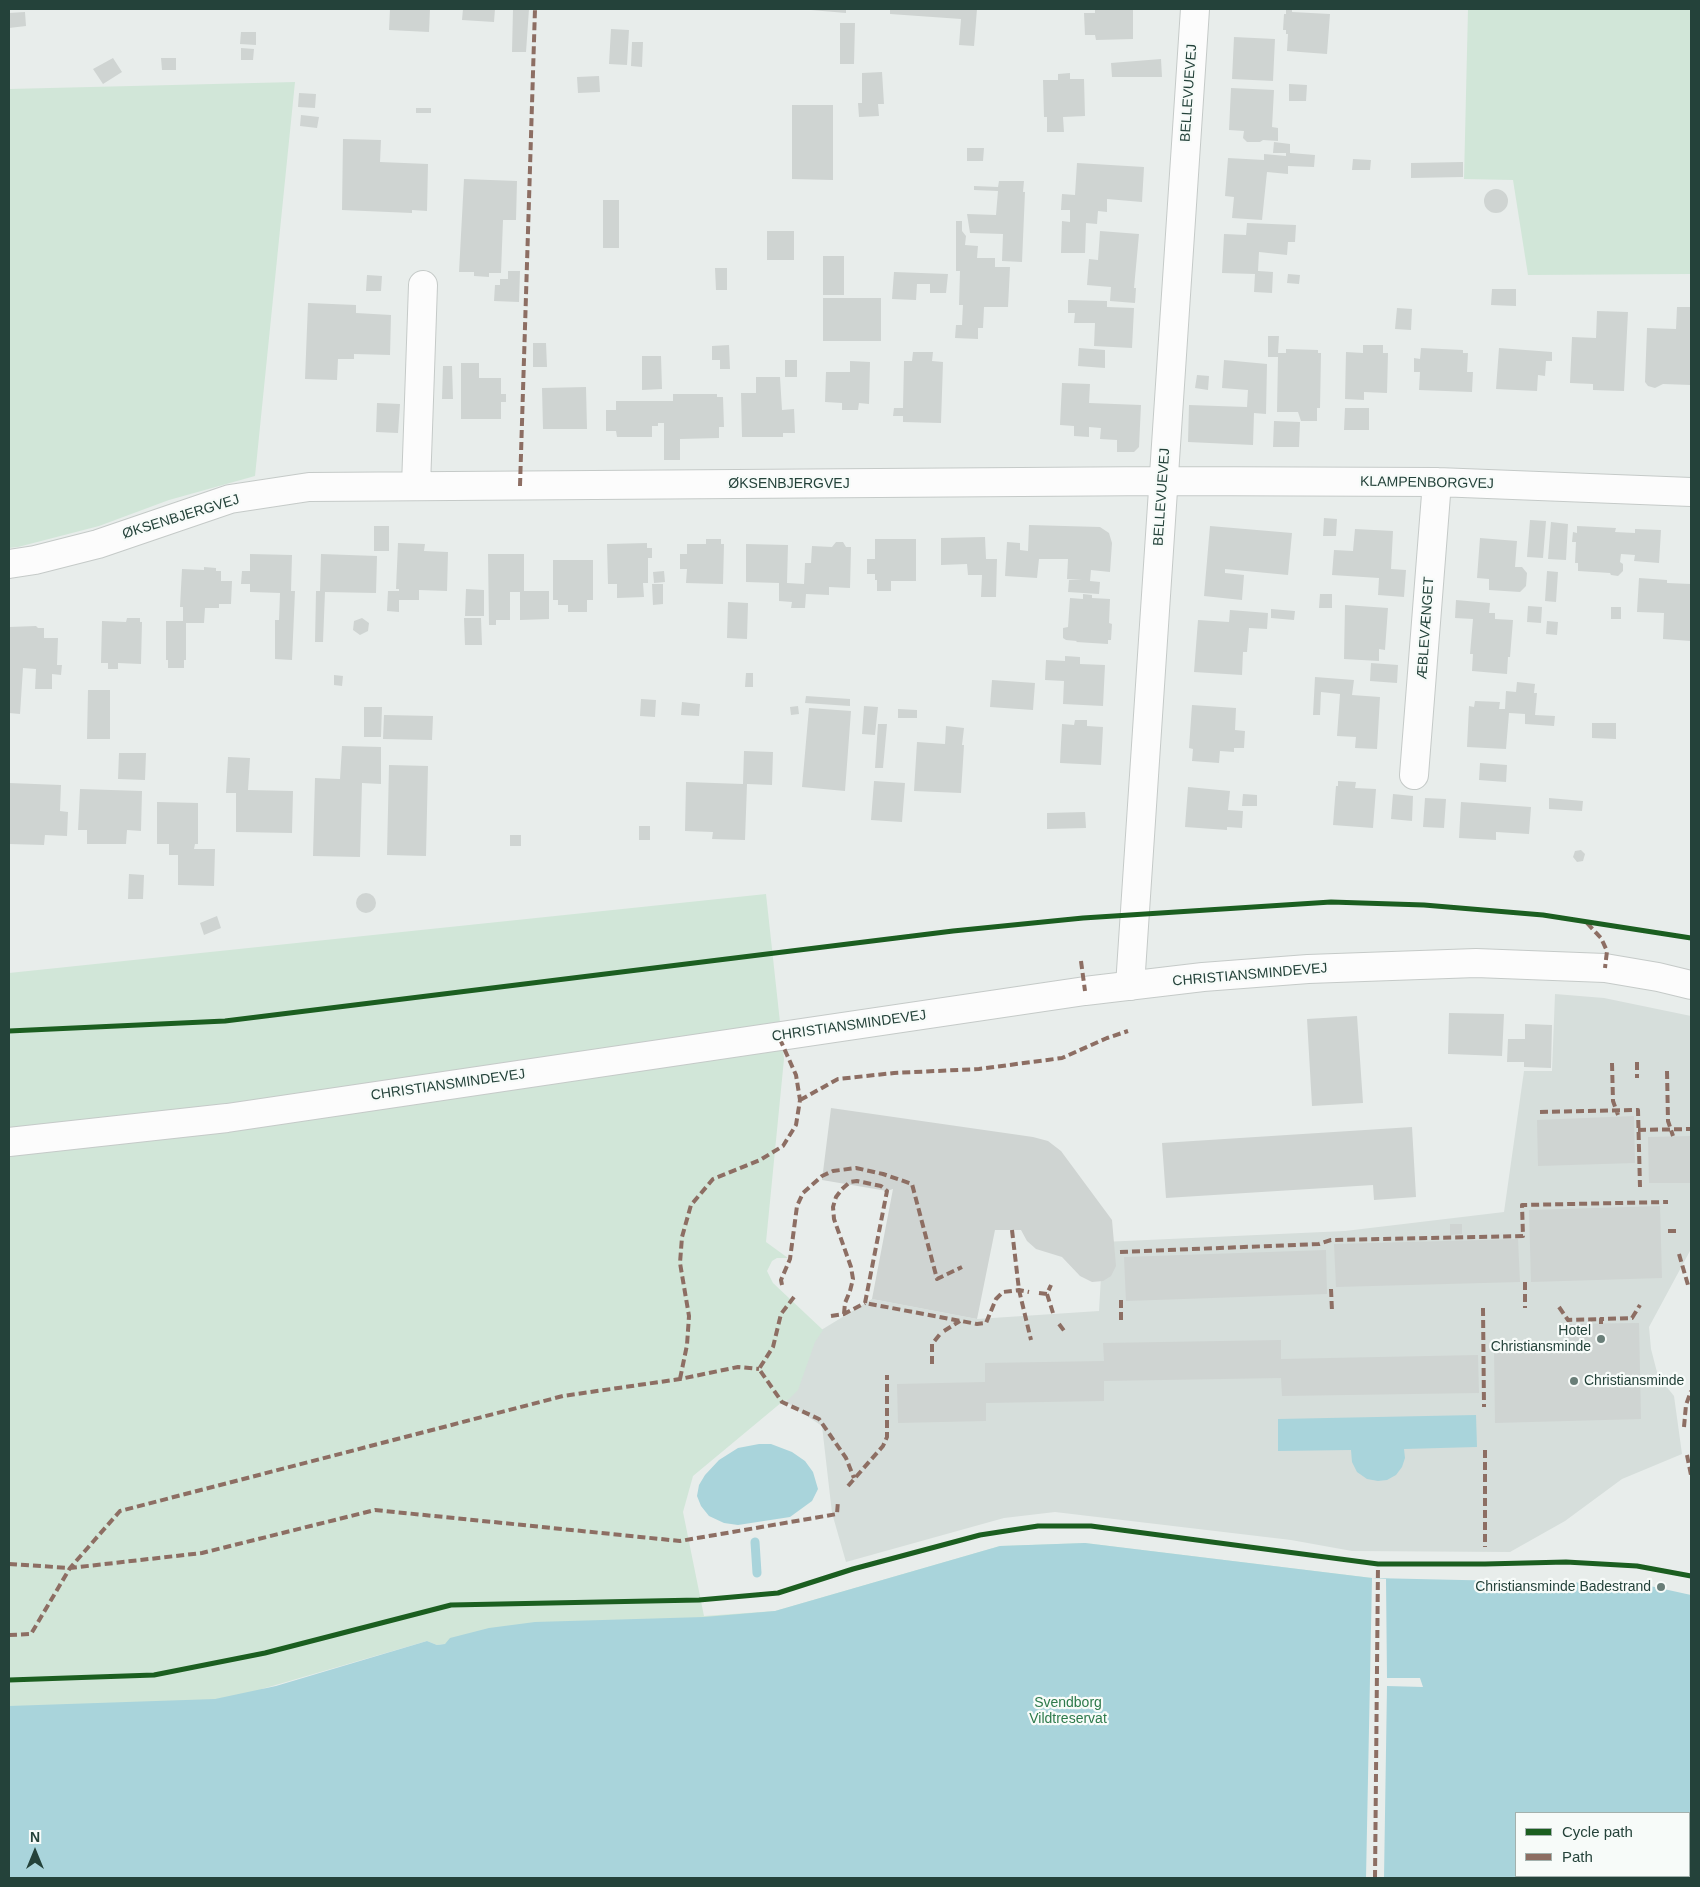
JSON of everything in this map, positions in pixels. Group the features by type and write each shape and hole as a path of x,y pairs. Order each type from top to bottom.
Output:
{"street":[{"name":"BELLEVUEVEJ","path":"1130,986 1162,481 1195,9"},
{"path":"416,486 423,285"},
{"name":"KLAMPENBORGVEJ","path":"1162,481 1437,482 1691,492"},
{"name":"ØKSENBJERGVEJ","path":"9,564 35,560 98,544 230,499 309,487 1162,481"},
{"name":"ÆBLEVÆNGET","path":"1414,775 1437,482"},
{"name":"CHRISTIANSMINDEVEJ","path":"9,1142 227,1118 1130,986 1204,977 1308,969 1476,963 1605,968 1691,985"}],"shaded area":[{"name":"Hotel Christiansminde","path":"1555,994 1604,998 1691,1016 1691,1249 1649,1327 1651,1349 1658,1376 1674,1396 1682,1454 1622,1479 1565,1521 1510,1552 1352,1551 1291,1540 1055,1512 1004,1518 846,1562 832,1513 822,1426 786,1402 818,1332 872,1299 977,1319 1099,1311 1103,1242 1345,1231 1504,1212 1524,1071 1552,1071"}],"green space":[{"path":"1468,9 1691,9 1691,274 1528,275 1513,180 1464,179"},
{"path":"295,82 255,476 169,500 99,526 9,548 9,89"},
{"path":"766,894 784,1059 766,1242 788,1258 777,1258 772,1261 767,1271 773,1283 823,1330 815,1342 798,1390 693,1476 683,1512 704,1616 775,1611 1000,1546 1085,1543 1372,1578 1691,1595 1691,1878 9,1878 9,973","holes":["427,1641 437,1645 445,1644 262,1690"]}],"water":[{"path":"1476,1415 1477,1447 1404,1449 1405,1458 1402,1467 1396,1475 1387,1480 1367,1479 1357,1472 1352,1462 1351,1450 1278,1451 1278,1419"},
{"path":"771,1444 792,1452 805,1461 813,1472 818,1489 812,1501 790,1517 738,1525 724,1523 709,1516 701,1506 697,1496 699,1485 705,1475 719,1460 738,1448"},
{"name":"Svendborg Vildtreservat","path":"1085,1543 1372,1578 1641,1584 1691,1595 1691,1878 9,1878 9,1706 215,1699 276,1686 427,1641 437,1645 445,1644 450,1638 489,1628 535,1622 704,1617 775,1611 1000,1546"}],"pier":[{"path":"1372,1578 1386,1579 1387,1678 1420,1678 1423,1687 1387,1686 1384,1878 1366,1878"}],"building":[{"path":"390,9 430,9 429,32 389,30"},
{"path":"463,9 495,9 494,22 462,20"},
{"path":"513,9 529,9 526,52 512,52"},
{"path":"846,9 846,13 811,10"},
{"path":"890,9 977,9 974,46 959,45 961,19 890,14"},
{"path":"1095,9 1133,9 1133,39 1096,40 1095,35 1085,35 1084,13 1095,13"},
{"path":"1286,9 1292,9 1292,12 1330,14 1327,54 1287,51 1288,34 1286,34 1286,30 1283,30"},
{"path":"25,12 26,26 9,28 9,13"},
{"path":"840,23 855,23 854,64 840,64"},
{"path":"611,29 629,30 627,65 609,64"},
{"path":"241,32 256,32 256,45 240,44"},
{"path":"1234,37 1275,39 1273,81 1232,79"},
{"path":"632,42 643,42 642,67 631,66"},
{"path":"241,48 254,49 253,60 241,60"},
{"path":"113,58 122,72 103,84 93,69"},
{"path":"161,58 176,58 176,70 162,70"},
{"path":"1161,59 1162,77 1112,77 1111,63"},
{"path":"882,72 884,104 878,104 879,116 859,117 858,103 862,103 862,73"},
{"path":"1070,73 1070,79 1084,79 1085,116 1063,117 1064,132 1047,132 1047,117 1044,117 1043,80 1058,80 1058,74"},
{"path":"599,76 600,92 578,93 577,77"},
{"path":"1289,84 1307,85 1306,101 1289,101"},
{"path":"1231,88 1274,90 1272,127 1278,128 1278,141 1247,142 1243,138 1244,131 1229,130"},
{"path":"299,93 316,94 315,108 298,107"},
{"path":"792,105 833,105 833,180 792,179"},
{"path":"416,108 431,108 431,113 416,113"},
{"path":"301,115 319,117 317,128 300,126"},
{"path":"343,139 381,140 380,162 428,164 427,211 412,210 412,213 342,210"},
{"path":"1274,142 1290,144 1290,153 1315,155 1314,167 1288,166 1288,174 1267,172 1262,220 1232,218 1234,197 1225,196 1228,158 1264,160 1264,154 1286,156 1286,153 1273,153"},
{"path":"967,148 984,148 983,161 967,161"},
{"path":"1353,159 1371,160 1370,170 1352,170"},
{"path":"1463,162 1463,177 1411,178 1411,163"},
{"path":"1077,163 1144,167 1142,202 1107,199 1107,212 1098,211 1097,224 1086,223 1085,253 1061,253 1062,221 1070,222 1070,210 1061,210 1062,194 1075,195"},
{"path":"464,179 517,181 516,220 503,220 501,273 489,273 489,277 474,276 474,272 459,272"},
{"path":"999,181 1024,181 1022,262 1002,261 1003,234 970,233 967,214 996,215 998,191 974,190 974,186 998,187"},
{"path":"1496,189 1504,193 1508,201 1504,209 1496,213 1488,209 1484,201 1488,193"},
{"path":"603,200 619,200 619,248 603,248"},
{"path":"956,221 962,221 962,231 966,236 965,245 978,246 977,258 995,258 995,267 1010,267 1008,307 984,307 983,328 978,328 978,339 955,338 956,325 962,325 963,305 959,305 960,271 956,271"},
{"path":"1247,223 1296,225 1295,242 1288,242 1287,255 1259,252 1258,271 1273,272 1272,293 1254,292 1255,274 1222,273 1224,234 1246,235"},
{"path":"767,231 794,231 794,260 767,260"},
{"path":"1100,231 1139,234 1134,288 1136,288 1135,303 1110,301 1111,287 1087,285 1089,259 1098,260"},
{"path":"823,256 844,256 844,295 823,295"},
{"path":"715,268 727,268 727,290 716,290"},
{"path":"508,271 520,271 519,302 494,301 495,285 500,285 500,279 508,279"},
{"path":"894,272 948,274 946,293 930,293 930,284 917,284 916,300 892,299"},
{"path":"1288,274 1300,275 1299,284 1287,283"},
{"path":"367,275 382,276 381,291 366,291"},
{"path":"1492,289 1516,289 1516,306 1491,305"},
{"path":"823,298 881,298 881,341 823,341"},
{"path":"1068,300 1107,301 1107,307 1134,308 1132,348 1094,346 1095,323 1074,323 1075,313 1068,313"},
{"path":"308,303 356,305 356,313 391,315 390,355 354,354 354,359 338,359 337,380 305,379"},
{"path":"1677,307 1691,307 1691,385 1663,384 1655,388 1648,386 1645,382 1647,328 1676,329"},
{"path":"1397,308 1412,309 1411,330 1395,329"},
{"path":"1597,311 1628,312 1624,391 1593,390 1593,384 1570,383 1572,337 1596,338"},
{"path":"1268,336 1279,336 1278,353 1286,353 1286,349 1318,350 1318,353 1321,353 1320,408 1317,408 1317,421 1301,421 1298,412 1277,412 1278,357 1268,357"},
{"path":"533,343 546,343 547,367 533,367"},
{"path":"729,345 730,369 720,369 720,360 712,360 712,346"},
{"path":"1363,345 1383,345 1383,353 1388,353 1387,393 1364,392 1364,400 1345,399 1346,352 1363,353"},
{"path":"1079,348 1105,350 1105,368 1078,366"},
{"path":"1421,348 1463,350 1463,353 1468,353 1467,372 1473,372 1472,392 1419,390 1420,372 1414,372 1414,358 1420,359"},
{"path":"1499,348 1552,352 1552,361 1546,361 1545,376 1538,375 1537,391 1496,389"},
{"path":"913,352 933,352 932,361 943,362 941,423 903,422 903,416 893,416 894,408 903,408 904,361 912,361"},
{"path":"642,356 661,356 662,389 642,390"},
{"path":"785,360 797,360 797,377 785,377"},
{"path":"1224,360 1267,364 1266,414 1254,413 1253,445 1188,442 1189,405 1247,407 1248,390 1222,388"},
{"path":"850,361 870,362 869,404 859,403 858,410 842,410 842,403 825,402 826,372 850,372"},
{"path":"461,363 479,363 479,378 501,378 501,394 506,394 506,402 501,402 501,419 461,419"},
{"path":"443,366 452,366 453,399 442,399"},
{"path":"1197,375 1209,376 1208,390 1195,388"},
{"path":"756,377 780,377 782,410 794,409 795,433 783,433 783,437 742,437 741,393 756,393"},
{"path":"1062,383 1090,384 1089,403 1141,405 1139,447 1134,452 1117,452 1117,440 1100,439 1101,428 1089,427 1089,437 1074,436 1074,426 1060,425"},
{"path":"586,387 587,429 543,429 542,388"},
{"path":"673,394 717,394 717,397 723,397 724,427 719,427 719,438 680,439 680,460 664,460 664,423 652,426 652,437 617,437 616,431 606,431 606,410 616,410 616,401 673,401"},
{"path":"377,403 400,404 398,433 376,432"},
{"path":"1345,408 1369,408 1369,430 1344,430"},
{"path":"1274,421 1300,422 1299,447 1273,447"},
{"path":"1324,518 1337,519 1336,536 1323,536"},
{"path":"1530,520 1546,521 1543,558 1527,557"},
{"path":"1551,522 1568,524 1566,560 1548,559"},
{"path":"1029,525 1100,527 1109,533 1112,543 1110,572 1091,570 1090,581 1100,582 1099,594 1068,592 1069,580 1082,580 1067,579 1068,559 1039,559 1037,578 1005,576 1007,542 1020,543 1020,550 1028,551"},
{"path":"374,526 389,526 389,551 374,551"},
{"path":"1210,526 1292,533 1288,575 1225,569 1225,573 1244,575 1242,600 1204,596"},
{"path":"1577,526 1616,528 1615,532 1635,533 1635,529 1661,530 1659,563 1634,561 1635,555 1621,554 1620,562 1623,564 1623,571 1618,576 1611,575 1610,573 1578,571 1578,563 1575,563 1576,542 1572,542 1573,532 1577,533"},
{"path":"1355,529 1393,531 1391,569 1406,570 1404,597 1378,595 1379,578 1332,575 1334,550 1353,551"},
{"path":"985,537 986,559 997,559 996,597 981,597 982,575 968,575 967,564 941,565 941,538"},
{"path":"1480,538 1517,541 1515,567 1522,567 1527,573 1526,586 1520,592 1489,590 1489,579 1477,578"},
{"path":"706,539 721,539 721,544 724,544 723,584 686,583 687,569 680,569 680,554 687,554 687,544 706,544"},
{"path":"875,539 916,539 916,581 891,581 891,591 877,591 875,574 867,574 867,559 875,559"},
{"path":"836,542 843,542 846,547 851,547 850,588 829,587 829,595 806,594 805,608 791,608 792,602 779,601 779,583 746,582 746,544 788,545 787,583 804,584 805,563 811,563 812,546 832,547"},
{"path":"398,543 425,544 424,551 448,552 447,591 419,590 419,600 399,600 399,612 387,611 388,591 399,591 399,589 396,589"},
{"path":"647,543 647,548 652,548 652,558 648,558 648,583 643,583 644,597 617,598 617,584 608,584 607,544"},
{"path":"250,554 292,555 291,591 295,591 292,660 275,659 275,620 279,620 280,593 250,592 250,584 241,584 242,571 250,571"},
{"path":"321,554 377,556 376,593 325,592 323,642 315,642 316,591 320,591"},
{"path":"488,554 524,554 524,591 549,591 549,619 520,620 520,592 510,592 510,620 496,620 496,625 489,625"},
{"path":"553,560 593,560 593,600 587,600 587,612 568,612 568,605 558,605 558,600 553,600"},
{"path":"204,567 216,568 216,571 221,571 221,581 232,581 231,604 219,604 219,608 205,608 204,623 186,623 186,660 184,660 184,668 168,668 168,660 166,660 166,621 183,621 183,607 180,607 182,569 204,570"},
{"path":"664,571 665,582 654,583 653,572"},
{"path":"1547,571 1558,572 1556,602 1545,601"},
{"path":"1639,578 1667,580 1667,583 1691,584 1691,641 1663,639 1664,613 1637,612"},
{"path":"652,584 663,584 663,604 653,605"},
{"path":"466,589 484,590 484,616 465,616"},
{"path":"1083,594 1092,595 1092,598 1110,599 1109,623 1112,624 1111,640 1108,640 1108,644 1076,642 1063,638 1063,628 1068,627 1070,598 1083,599"},
{"path":"1320,594 1332,594 1332,608 1319,608"},
{"path":"1456,600 1490,603 1489,613 1495,613 1495,619 1513,620 1507,674 1472,671 1473,654 1470,654 1473,619 1455,618"},
{"path":"728,602 748,603 747,639 727,638"},
{"path":"1345,605 1388,608 1385,650 1379,649 1379,661 1344,659"},
{"path":"1528,606 1542,607 1541,623 1527,622"},
{"path":"1611,607 1621,607 1621,619 1611,619"},
{"path":"1271,609 1295,611 1294,620 1271,618"},
{"path":"1230,610 1268,613 1267,629 1249,628 1247,652 1243,652 1242,675 1194,672 1198,620 1229,622"},
{"path":"127,618 140,618 140,622 142,622 141,664 118,663 118,669 108,669 108,663 101,663 102,621 126,622"},
{"path":"362,618 369,623 368,631 360,635 353,630 354,621"},
{"path":"464,618 481,618 482,645 465,645"},
{"path":"1547,621 1558,622 1557,635 1546,634"},
{"path":"36,626 44,628 44,638 58,638 57,665 62,665 61,675 52,674 52,689 35,689 36,669 23,668 20,714 9,713 9,627"},
{"path":"1065,656 1080,657 1080,664 1105,665 1103,706 1063,704 1064,681 1045,680 1046,660 1065,661"},
{"path":"1371,663 1398,665 1397,683 1370,681"},
{"path":"746,673 753,673 753,687 745,687"},
{"path":"334,675 343,676 342,686 334,685"},
{"path":"1315,677 1354,680 1352,695 1380,697 1377,749 1355,748 1356,737 1337,736 1340,694 1321,692 1320,715 1313,715"},
{"path":"992,680 1035,683 1033,710 990,707"},
{"path":"1517,682 1535,684 1534,693 1537,693 1535,715 1555,716 1554,726 1525,724 1525,714 1509,713 1506,749 1467,747 1469,706 1474,707 1475,701 1500,702 1499,709 1505,709 1506,691 1516,692"},
{"path":"88,690 110,690 110,739 87,739"},
{"path":"806,696 850,699 850,706 805,703"},
{"path":"641,699 656,700 655,717 640,716"},
{"path":"682,702 700,704 699,716 681,715"},
{"path":"1192,705 1236,708 1235,730 1245,731 1244,748 1234,748 1234,752 1220,751 1219,763 1192,761 1193,749 1189,748"},
{"path":"798,706 799,714 791,715 790,707"},
{"path":"864,706 878,707 875,735 862,734"},
{"path":"364,707 382,707 381,737 364,737"},
{"path":"809,708 851,711 845,791 802,787"},
{"path":"898,709 917,710 917,718 898,718"},
{"path":"384,715 433,716 432,740 383,739"},
{"path":"1075,720 1087,720 1087,726 1103,727 1101,765 1060,763 1062,724 1074,725"},
{"path":"1592,723 1616,723 1616,739 1592,738"},
{"path":"878,724 887,724 883,768 875,768"},
{"path":"946,726 964,728 961,793 914,791 917,742 945,744"},
{"path":"342,746 381,747 381,784 362,783 360,857 313,856 315,778 340,779"},
{"path":"744,751 773,752 772,785 747,784 745,840 712,839 713,832 685,831 686,782 743,784"},
{"path":"119,753 146,753 145,780 118,779"},
{"path":"228,757 250,758 248,790 293,791 292,833 236,832 236,793 226,793"},
{"path":"1480,763 1507,765 1506,782 1479,780"},
{"path":"389,765 428,766 426,856 387,855"},
{"path":"874,781 905,783 902,822 871,820"},
{"path":"1338,781 1356,782 1355,788 1376,789 1373,828 1333,825"},
{"path":"9,783 61,785 60,811 68,812 67,836 45,835 44,845 9,844"},
{"path":"1188,787 1230,791 1228,810 1243,811 1242,828 1227,827 1227,830 1185,827"},
{"path":"80,789 142,791 141,831 127,830 126,844 87,844 87,830 78,830"},
{"path":"1243,794 1257,795 1257,806 1242,806"},
{"path":"1393,794 1413,796 1412,821 1391,819"},
{"path":"1425,798 1446,799 1444,828 1423,827"},
{"path":"1549,798 1583,801 1582,811 1549,809"},
{"path":"157,802 198,803 198,844 195,844 194,849 215,849 214,886 178,885 178,855 169,855 169,844 157,844"},
{"path":"1461,802 1531,807 1529,834 1496,832 1496,840 1459,838"},
{"path":"1085,812 1086,828 1047,829 1047,813"},
{"path":"639,826 650,826 650,840 639,840"},
{"path":"510,835 521,835 521,846 510,846"},
{"path":"1581,850 1585,854 1583,861 1577,862 1573,857 1575,851"},
{"path":"129,874 144,875 143,899 128,899"},
{"path":"366,893 373,896 376,903 373,910 366,913 359,910 356,903 359,896"},
{"path":"217,916 221,928 204,935 200,923"},
{"path":"1449,1013 1504,1014 1502,1056 1448,1054"},
{"path":"1357,1016 1363,1103 1312,1106 1307,1019"},
{"path":"1525,1024 1552,1025 1551,1068 1524,1067 1524,1062 1507,1062 1508,1039 1525,1039"},
{"path":"831,1108 1033,1137 1048,1141 1061,1151 1112,1220 1116,1266 1111,1276 1103,1281 1092,1282 1080,1276 1062,1257 1036,1249 1027,1241 1021,1230 995,1230 977,1319 872,1299 893,1189 887,1191 822,1180"},
{"path":"1634,1116 1635,1163 1538,1166 1537,1120"},
{"path":"1412,1127 1416,1197 1374,1200 1373,1185 1166,1198 1162,1143"},
{"path":"1691,1136 1691,1183 1649,1183 1648,1137"},
{"path":"1660,1206 1662,1278 1531,1282 1529,1210"},
{"path":"1450,1224 1462,1224 1462,1234 1450,1235"},
{"path":"1518,1239 1520,1282 1336,1287 1334,1244"},
{"path":"1326,1250 1327,1294 1126,1301 1124,1257"},
{"path":"1639,1323 1641,1419 1495,1423 1494,1347 1565,1345 1565,1324"},
{"path":"1281,1340 1281,1359 1478,1355 1479,1393 1282,1396 1281,1378 1104,1381 1104,1401 986,1403 986,1421 898,1423 897,1384 985,1382 985,1363 1104,1361 1103,1343"}],"waterway":[{"path":"755,1542 757,1573"}],"marked path":[{"path":"520,486 535,9"},
{"path":"1587,923 1601,938 1607,951 1605,968"},
{"path":"1081,961 1085,991"},
{"path":"800,1100 838,1079 894,1073 979,1069 1062,1058 1128,1031"},
{"path":"680,1379 687,1345 689,1316 680,1263 682,1237 691,1205 713,1179 760,1160 783,1146 796,1125 800,1100 796,1075 779,1037"},
{"path":"1637,1062 1637,1078"},
{"path":"1612,1063 1613,1101 1618,1115"},
{"path":"1667,1071 1668,1121 1673,1136"},
{"path":"1540,1112 1638,1110 1640,1187"},
{"path":"1638,1130 1691,1129"},
{"path":"782,1285 781,1280 790,1259 797,1206 803,1193 822,1176 833,1171 856,1168 883,1174 912,1184 937,1279 962,1267"},
{"path":"844,1314 845,1303 853,1279 851,1267 834,1219 833,1207 836,1197 842,1189 850,1182 857,1181 881,1186 887,1191 865,1303 977,1324 986,1323 996,1299 1003,1292 1019,1290 1029,1292"},
{"path":"1120,1252 1319,1244 1331,1240 1523,1236 1522,1205 1668,1202"},
{"path":"1012,1230 1019,1290 1031,1340"},
{"path":"1668,1231 1678,1231"},
{"path":"1679,1254 1688,1285"},
{"path":"1525,1282 1525,1308"},
{"path":"1039,1293 1047,1294 1051,1285"},
{"path":"1331,1289 1332,1311"},
{"path":"1047,1294 1053,1313"},
{"path":"794,1297 781,1314 773,1347 759,1369 782,1402 819,1419 846,1458 854,1478"},
{"path":"1121,1300 1121,1322"},
{"path":"831,1316 844,1314 865,1303"},
{"path":"1601,1324 1601,1319 1632,1318 1640,1305"},
{"path":"1559,1307 1568,1320 1601,1319"},
{"path":"1483,1308 1484,1407"},
{"path":"944,1331 960,1321"},
{"path":"1059,1324 1065,1332"},
{"path":"932,1364 932,1344 940,1334"},
{"path":"9,1635 31,1634 70,1568 120,1511 563,1396 680,1379 738,1367 759,1369"},
{"path":"848,1486 883,1446 887,1437 887,1375"},
{"path":"1684,1427 1686,1405 1691,1391"},
{"path":"1485,1450 1485,1547"},
{"path":"1687,1455 1691,1475"},
{"path":"9,1564 70,1568 202,1553 375,1510 680,1541 837,1514 838,1501"},
{"path":"1375,1878 1378,1564"}],"cycle path":[{"path":"9,1031 225,1021 953,931 1083,918 1331,902 1424,905 1543,915 1691,938"},
{"path":"9,1680 154,1675 265,1653 451,1605 699,1600 778,1593 853,1569 980,1535 1038,1526 1091,1526 1378,1564 1566,1562 1637,1566 1691,1576"}],"place":[{"name":"Hotel Christiansminde","path":"1601,1339"},
{"name":"Christiansminde","path":"1574,1381"},
{"name":"Christiansminde Badestrand","path":"1661,1587"}]}
